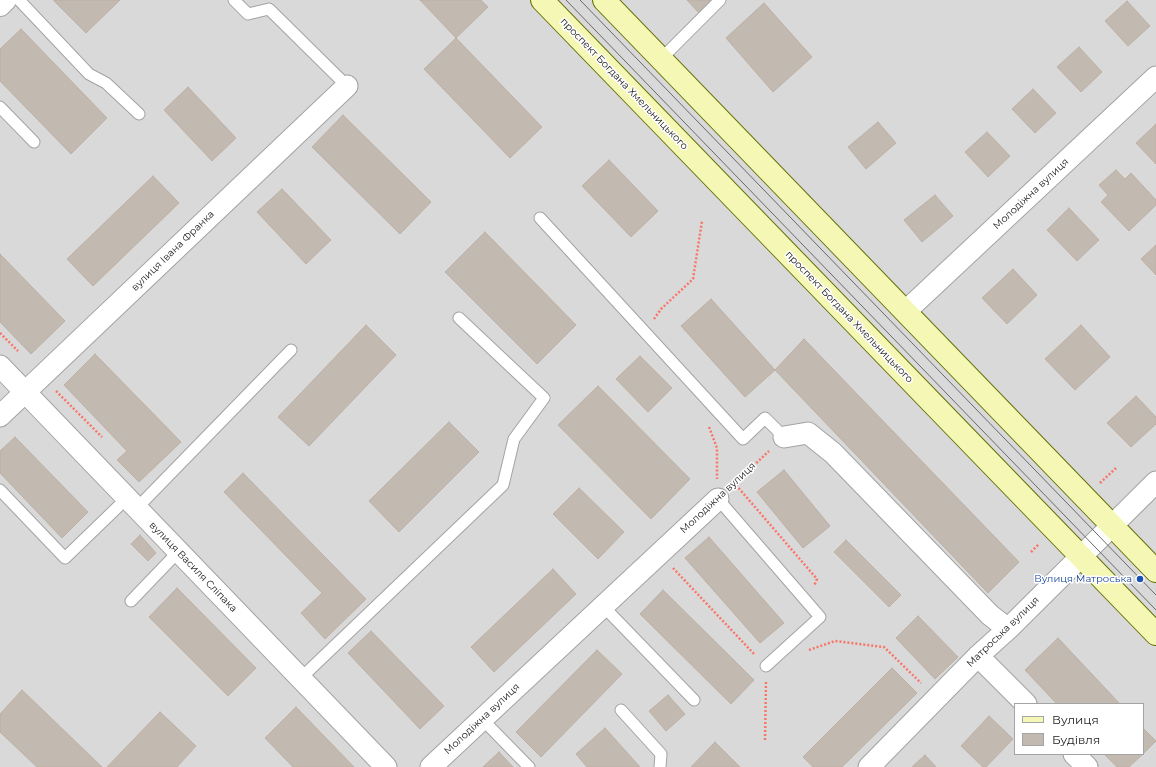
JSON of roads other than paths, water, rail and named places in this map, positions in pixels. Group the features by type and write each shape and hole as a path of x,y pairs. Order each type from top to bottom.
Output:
{"main road":[{"name":"проспект Богдана Хмельницького","path":"542,0 1156,634"},
{"path":"604,0 1156,571"}],"street":[{"path":"0,5 5,0"},
{"name":"Молодіжна вулиця","path":"906,312 1156,77"},
{"name":"вулиця Івана Франка","path":"0,416 347,86"},
{"name":"вулиця Василя Сліпака","path":"0,366 386,767"},
{"path":"784,437 808,433 833,453 990,615 1008,629"},
{"name":"Матроська вулиця","path":"869,767 978,656 1008,629 1156,482"},
{"name":"Молодіжна вулиця","path":"431,767 718,499"},
{"path":"978,656 1025,703"},
{"path":"1075,755 1087,767"}],"lane":[{"path":"19,0 89,74 106,83 139,114"},
{"path":"234,0 248,14 269,9 347,86"},
{"path":"661,59 720,0"},
{"path":"0,107 34,142"},
{"path":"540,218 744,439 765,418 784,437"},
{"path":"301,678 503,485 514,439 544,398 459,318"},
{"path":"0,490 65,558 132,503 292,350"},
{"path":"718,499 820,617 766,666"},
{"path":"131,601 178,552"},
{"path":"603,606 694,700"},
{"path":"621,710 661,754 660,767"},
{"path":"482,719 529,767"}],"tram line":[{"path":"566,0 1156,610"},
{"path":"580,0 1156,595"}],"place":[{"name":"Вулиця Матроська","path":"1140,579"}]}
